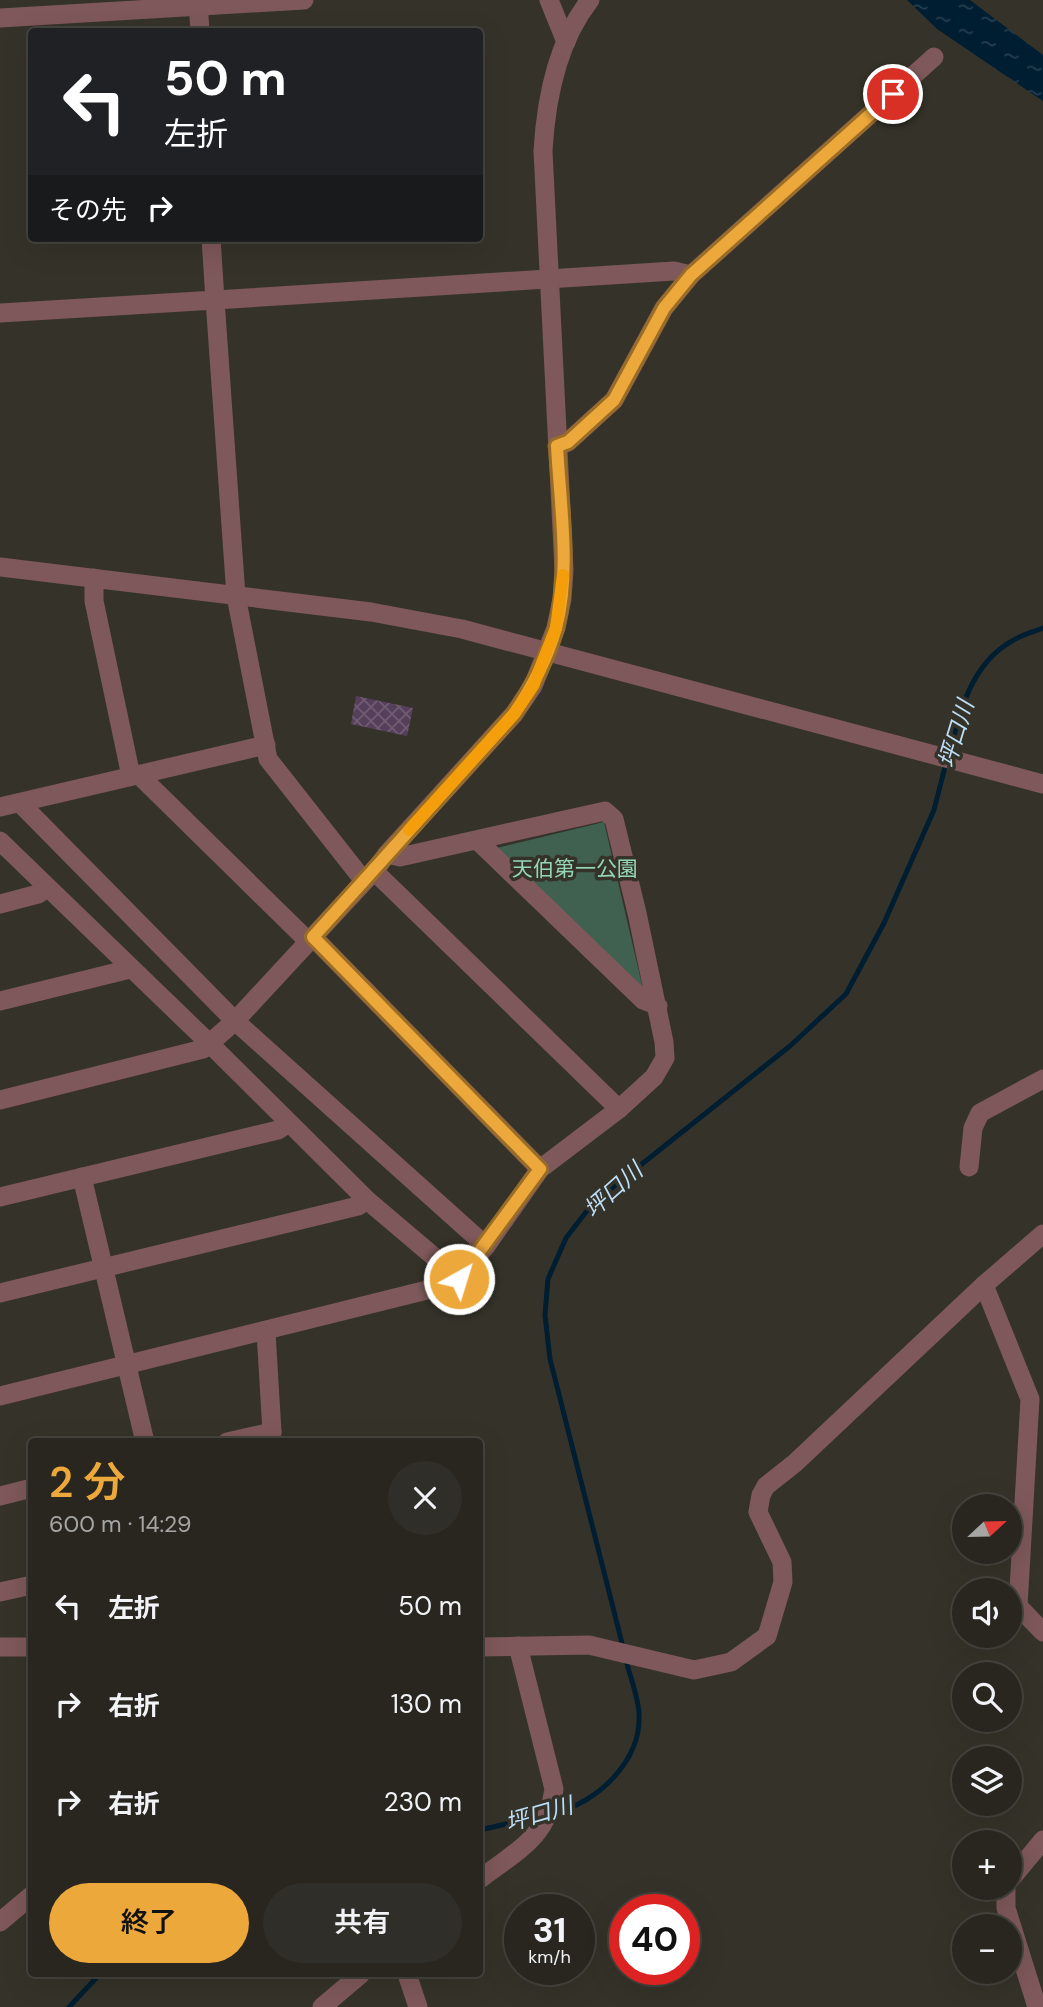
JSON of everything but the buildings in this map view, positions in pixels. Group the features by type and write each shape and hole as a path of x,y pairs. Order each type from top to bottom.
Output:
{"street":[{"path":"0,18 199,3 304,0"},
{"path":"550,0 566,42"},
{"path":"0,1100 202,1049 235,1021 369,876 514,714 533,686 556,628 564,570 542,151 544,121 551,83 566,42 590,0"},
{"path":"199,3 200,28"},
{"path":"557,446 568,442 614,400 664,308 691,275 934,57"},
{"path":"211,242 236,596 268,759 369,876 619,1109"},
{"path":"0,313 674,271 691,275"},
{"path":"0,567 371,612 462,629 1043,784"},
{"path":"94,578 94,601 135,775 311,939 540,1169"},
{"path":"0,807 266,745"},
{"path":"20,803 235,1021 485,1246"},
{"path":"0,1396 265,1332 443,1286 459,1279 540,1169 619,1109 654,1077 665,1058 658,1006 614,818 605,811 400,857 387,854"},
{"path":"0,841 367,1200 459,1279"},
{"path":"478,841 642,1000 658,1006"},
{"path":"0,904 38,894 47,888"},
{"path":"0,1001 130,969"},
{"path":"969,1167 973,1128 980,1114 1043,1079"},
{"path":"0,1197 278,1130 289,1123"},
{"path":"82,1177 144,1438"},
{"path":"0,1293 358,1206 367,1200"},
{"path":"483,1647 589,1645 694,1670 731,1662 767,1636 783,1582 782,1562 758,1512 761,1495 766,1486 1043,1234"},
{"path":"984,1286 1030,1399 1018,1606 1043,1632"},
{"path":"265,1332 270,1437"},
{"path":"0,1496 28,1489"},
{"path":"0,1592 28,1586"},
{"path":"483,1877 539,1833 548,1816 554,1789 518,1646"},
{"path":"0,1647 28,1647"},
{"path":"1022,1865 1043,1840"},
{"path":"0,1922 28,1898"},
{"path":"1006,1900 1006,1908 1037,2007"},
{"path":"322,2007 357,1977"},
{"path":"408,1977 418,2007"}],"green space":[{"name":"天伯第一公園","path":"604,822 643,989 497,848"}],"water":[{"path":"907,0 970,0 1043,55 1043,101 937,29"}],"waterway":[{"name":"坪口川","path":"949,754 969,690 986,662 1012,641 1043,628"},
{"name":"坪口川","path":"623,1647 550,1359 545,1315 548,1279 566,1238 593,1203 790,1046 846,994 884,923 934,810 946,763"},
{"name":"坪口川","path":"554,1813 586,1800 601,1789 625,1763 633,1747 639,1713 626,1660"},
{"name":"坪口川","path":"483,1829 541,1816"},
{"name":"坪口川","path":"69,2007 97,1977"}],"slow traffic":[{"path":"409,830 514,714 533,686 556,628 562,599 563,575"}],"route":[{"path":"459,1279 540,1169 313,937 514,714 533,686 548,652 562,599 564,570 557,446 568,442 614,400 664,308 691,275 893,94"}]}
